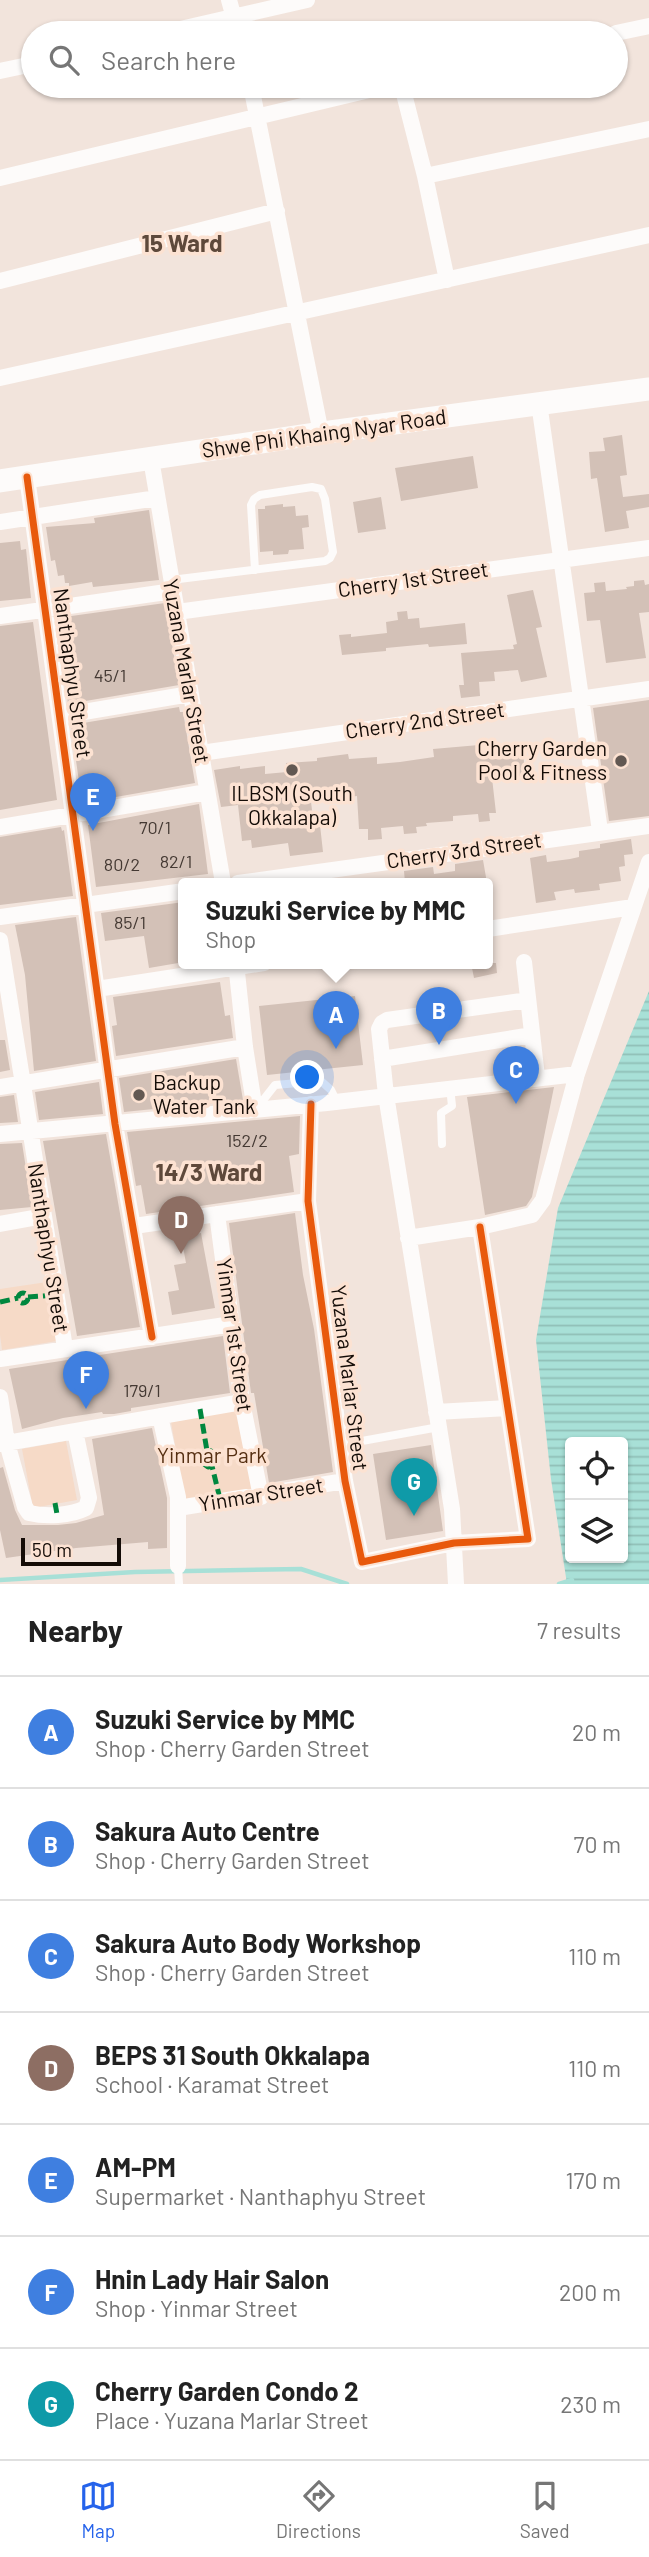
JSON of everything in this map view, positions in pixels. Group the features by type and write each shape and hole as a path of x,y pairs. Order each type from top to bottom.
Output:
{"street":[{"path":"229,0 235,21"},
{"path":"247,21 307,0"},
{"path":"628,30 649,26"},
{"path":"0,71 21,67"},
{"path":"254,98 321,433"},
{"path":"0,178 335,98"},
{"path":"405,98 447,280"},
{"path":"425,176 649,129"},
{"path":"0,281 277,211"},
{"path":"0,378 649,235"},
{"name":"Shwe Phi Khaing Nyar Road","path":"0,481 321,433 649,389"},
{"path":"538,403 600,831"},
{"name":"Yuzana Marlar Street","path":"151,459 222,878"},
{"name":"Nanthaphyu Street","path":"27,477 115,1124 152,1337"},
{"path":"0,522 157,498"},
{"name":"Cherry 1st Street","path":"177,612 649,548"},
{"path":"0,616 172,585"},
{"name":"Cherry 2nd Street","path":"201,753 649,689"},
{"path":"60,716 191,694"},
{"path":"0,827 207,792"},
{"name":"Cherry 3rd Street","path":"273,878 649,826"},
{"path":"408,1238 532,1216 538,1209 543,1200 577,1074 649,862"},
{"path":"0,916 178,892"},
{"path":"493,928 633,907"},
{"name":"Nanthaphyu Street","path":"0,940 4,1000 21,1084 65,1348"},
{"path":"524,962 537,1077"},
{"path":"97,989 213,969"},
{"path":"236,969 255,1110"},
{"path":"456,1584 452,1509 386,1095 379,1029 387,1020 528,1000"},
{"path":"382,1059 532,1035"},
{"path":"0,1087 245,1047"},
{"path":"0,1134 337,1102 577,1074"},
{"name":"Yuzana Marlar Street","path":"312,1104 308,1201 345,1481 362,1562 454,1544"},
{"path":"134,1226 308,1201"},
{"name":"Yinmar 1st Street","path":"217,1214 242,1402 261,1497"},
{"path":"0,1224 44,1216"},
{"path":"454,1544 527,1539 480,1227"},
{"path":"0,1359 232,1324"},
{"path":"0,1396 4,1444 29,1514 39,1516 77,1512 86,1508 89,1498 75,1431"},
{"path":"4,1444 242,1402"},
{"path":"437,1419 508,1408"},
{"name":"Yinmar Street","path":"160,1416 178,1497 179,1576"},
{"name":"Yinmar Street","path":"178,1508 261,1497 345,1481"}],"lane":[{"path":"172,585 331,558 333,552 326,499 321,489 312,487 260,495 254,499 251,505 255,570"},
{"path":"255,1110 275,1085 296,1082 321,1081 331,1090 337,1102"},
{"path":"442,1144 440,1116 444,1109 452,1106 450,1087"},
{"path":"362,1441 437,1419"}],"green space":[{"path":"47,1282 57,1341 2,1350 0,1289"},
{"name":"Yinmar Park","path":"238,1410 253,1489 185,1501 171,1422"},
{"path":"66,1441 77,1500 33,1508 22,1449"}],"water":[{"path":"649,991 649,1584 567,1584 551,1479 536,1340 558,1208"}],"building":[{"path":"622,435 627,475 620,476 623,497 649,494 649,507 626,511 629,528 605,532 597,478 591,479 589,452 605,451 603,438"},
{"path":"473,456 478,488 401,501 395,468"},
{"path":"381,497 386,529 358,533 353,502"},
{"path":"283,504 283,507 295,506 296,516 308,515 309,527 302,528 304,549 289,550 288,554 260,552 258,509"},
{"path":"149,510 159,580 93,587 92,582 69,586 69,583 65,583 64,575 58,576 55,560 51,561 46,527 95,523 94,518"},
{"path":"20,541 21,550 26,549 31,598 0,601 0,543"},
{"path":"644,580 645,585 649,584 649,612 639,613 646,658 606,663 600,620 587,621 584,593 595,592 594,583 605,582 606,591 627,589 626,587 634,586 634,581"},
{"path":"533,590 542,627 536,628 547,677 521,682 518,670 494,672 495,681 479,682 480,696 461,698 459,685 464,685 461,653 514,649 513,645 517,644 507,595"},
{"path":"165,603 179,685 68,704 57,618"},
{"path":"407,611 408,619 419,618 420,628 465,623 467,644 429,647 428,644 342,655 339,635 351,634 351,637 387,633 386,622 398,620 397,612"},
{"path":"33,622 57,800 0,810 0,626"},
{"name":"Cherry Garden Pool & Fitness","path":"649,700 649,816 609,821 593,708"},
{"path":"179,707 180,712 183,712 195,783 82,803 71,725"},
{"path":"479,745 480,751 523,749 525,776 492,778 496,813 489,813 490,821 479,822 478,814 453,816 453,821 426,823 427,826 416,827 417,833 404,834 403,826 381,828 382,839 368,840 368,829 359,829 357,796 311,802 314,826 320,825 323,852 290,856 288,843 252,848 251,840 242,841 238,805 221,807 214,770 265,766 265,774 287,772 286,763 317,761 317,758 348,754 349,759 377,757 377,764 400,762 434,757 433,749"},
{"path":"199,804 208,874 96,887 88,825"},
{"path":"61,827 62,831 64,830 73,896 0,905 0,837"},
{"path":"631,839 633,854 624,855 625,866 619,867 621,881 599,884 600,890 575,893 574,889 554,892 556,900 536,903 530,858 546,855 547,862 570,859 579,857 579,851 600,848 600,844"},
{"path":"483,860 486,878 405,878 404,871 433,867 434,874 455,871 455,864"},
{"path":"178,903 178,963 149,968 144,936 105,941 101,913"},
{"path":"76,917 96,1061 34,1071 25,975 15,925"},
{"path":"493,963 496,963 497,973 474,978 472,969 493,969"},
{"path":"220,982 225,1016 230,1015 233,1038 116,1056 112,1026 117,1025 113,997"},
{"path":"355,996 363,1065 267,1075 259,1006"},
{"path":"0,1040 5,1040 10,1070 0,1072"},
{"path":"236,1059 243,1100 124,1112 119,1078"},
{"path":"99,1082 103,1114 39,1120 35,1092"},
{"path":"554,1087 532,1197 526,1206 485,1215 467,1097"},
{"path":"14,1095 18,1122 0,1123 0,1097"},
{"path":"300,1116 299,1154 289,1156 294,1192 146,1214 141,1185 136,1186 127,1132"},
{"path":"106,1134 140,1327 77,1336 43,1141"},
{"path":"22,1143 32,1207 0,1210 0,1144"},
{"path":"295,1213 333,1472 269,1483 254,1393 251,1393 229,1223"},
{"path":"201,1233 215,1308 172,1315 168,1292 179,1290 174,1265 186,1263 181,1236"},
{"path":"223,1336 230,1393 131,1408 131,1411 114,1414 102,1412 63,1418 22,1429 9,1369"},
{"path":"152,1428 167,1498 167,1548 148,1549 148,1542 6,1558 0,1530 0,1468 3,1467 22,1525 76,1523 104,1515 92,1439"},
{"path":"431,1445 443,1531 386,1540 373,1454"}],"waterway":[{"path":"0,1580 135,1572 301,1569 347,1584"},
{"path":"559,1584 572,1580"}],"marked path":[{"path":"23,1293 28,1298 23,1303 18,1298 23,1293"},
{"path":"28,1297 56,1295"},
{"path":"0,1302 18,1298"},
{"path":"200,1409 207,1451"},
{"path":"212,1466 208,1467 201,1462 200,1458 205,1451 216,1454 217,1459 212,1466 221,1503"},
{"path":"55,1503 57,1514"}],"cycle path":[{"path":"27,477 115,1124 152,1337"},
{"path":"311,1104 308,1201 345,1481 362,1562 454,1543 528,1539 480,1227"}],"place":[{"name":"Cherry Garden Pool & Fitness","path":"621,761"},
{"name":"ILBSM (South Okkalapa)","path":"292,770"},
{"name":"AM-PM","path":"93,831"},
{"name":"Sakura Auto Centre","path":"439,1045"},
{"name":"Suzuki Service by MMC","path":"336,1049"},
{"name":"Backup Water Tank","path":"139,1095"},
{"name":"Sakura Auto Body Workshop","path":"516,1104"},
{"name":"BEPS 31 South Okkalapa","path":"181,1254"},
{"name":"Hnin Lady Hair Salon","path":"86,1409"},
{"name":"Cherry Garden Condo 2","path":"414,1516"}],"district":[{"name":"15 Ward","path":"182,244"},
{"name":"14/3 Ward","path":"209,1173"}]}
